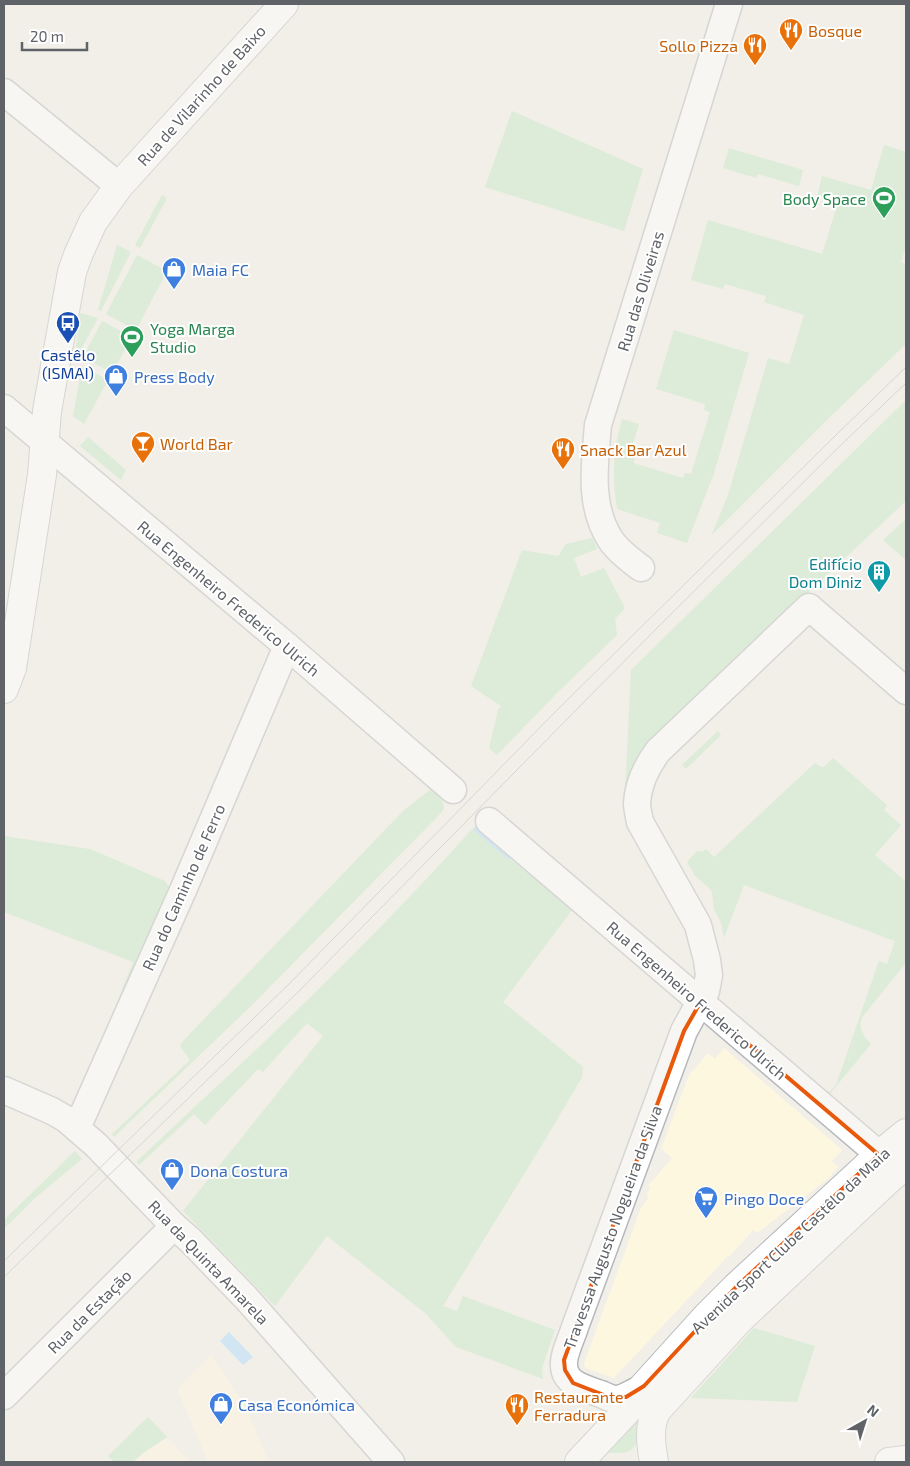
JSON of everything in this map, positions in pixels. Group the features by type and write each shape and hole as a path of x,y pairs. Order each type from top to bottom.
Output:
{"street":[{"name":"Rua de Vilarinho de Baixo","path":"4,689 12,668 42,475 47,411 72,272 78,255 92,222 119,186 284,4"},
{"name":"Rua das Oliveiras","path":"641,568 624,555 610,539 598,511 594,482 598,425 729,4"},
{"path":"4,92 119,186"},
{"name":"Rua Engenheiro Frederico Ulrich","path":"4,408 453,790"},
{"path":"700,1002 706,991 709,975 698,925 640,822 637,803 641,784 649,764 658,751 809,607 906,691"},
{"name":"Rua do Caminho de Ferro","path":"77,1128 187,879 286,646"},
{"name":"Rua Engenheiro Frederico Ulrich","path":"489,821 700,1002 898,1167"},
{"name":"Travessa Augusto Nogueira da Silva","path":"641,1389 626,1397 617,1399 591,1391 570,1380 565,1370 564,1360 684,1031 700,1002"},
{"name":"Rua da Quinta Amarela","path":"4,1090 66,1119 105,1154 247,1299 391,1462"},
{"name":"Avenida Sport Clube Castêlo da Maia","path":"654,1462 651,1448 651,1424 657,1410 739,1320 898,1167 906,1133"},
{"name":"Avenida Sport Clube Castêlo da Maia","path":"579,1462 639,1398 641,1389 737,1286 898,1167"},
{"name":"Rua da Estação","path":"4,1396 174,1226"},
{"path":"889,1462 906,1460"}],"highlighted area":[{"path":"700,1003 879,1155 737,1286 644,1386 626,1397 609,1397 573,1383 565,1370 564,1360 684,1031"}],"shaded area":[{"name":"Pingo Doce","path":"724,1048 842,1150 832,1161 838,1167 829,1178 757,1233 753,1230 614,1378 588,1369 584,1363 641,1208 649,1197 646,1194 651,1188 648,1186 672,1158 661,1149 689,1075 708,1053 715,1059"},
{"name":"Casa Económica","path":"211,1355 244,1404 269,1462 208,1462 177,1389"},
{"path":"167,1437 190,1462 133,1462 143,1453"}],"green space":[{"path":"512,111 643,169 624,231 485,187"},
{"path":"884,145 906,152 906,246 901,262 906,264 906,344 711,536 728,495 768,358 789,364 804,315 764,302 766,296 725,284 723,289 691,280 708,220 822,254 838,203 817,197 822,176 871,190"},
{"path":"729,148 803,170 799,186 758,174 756,178 723,168"},
{"path":"162,195 167,198 140,248 135,245"},
{"path":"117,245 131,252 101,311 98,310"},
{"path":"137,255 167,271 136,330 106,314"},
{"path":"80,313 98,318 78,355 75,353"},
{"path":"102,321 132,337 112,373 83,357"},
{"path":"674,330 749,353 714,473 687,543 657,533 660,523 617,509 614,486 615,453 622,419 639,424 629,455 635,457 633,463 683,478 685,473 691,474 710,412 704,410 705,404 656,389"},
{"path":"82,366 108,380 84,424 73,416"},
{"path":"906,400 906,501 670,722 643,750 636,761 625,795 631,670"},
{"path":"88,437 126,470 121,480 80,446"},
{"path":"906,519 906,560 883,540"},
{"path":"592,538 597,549 574,558 581,577 604,568 625,608 615,619 617,635 497,755 489,748 498,710 501,706 471,686 522,550 558,556 566,544"},
{"path":"718,731 721,735 686,769 682,765"},
{"path":"833,758 887,805 884,810 901,825 875,855 906,882 906,963 861,1020 863,1034 871,1044 828,1096 826,1095 836,1085 879,961 887,964 895,941 744,885 724,938 721,923 714,909 712,892 695,876 687,862 697,851 702,852 706,849 714,857 815,763 824,767"},
{"path":"430,790 443,803 444,806 441,813 252,1005 114,1137 112,1134 190,1060 180,1046 184,1040 404,810"},
{"path":"473,828 572,910 503,1002 583,1067 582,1077 443,1306 457,1311 463,1296 555,1330 542,1368 543,1379 456,1347 425,1313 327,1236 275,1306 183,1211 323,1036 307,1023 263,1072 258,1069 205,1125 194,1114 139,1165 137,1161 316,992 396,911"},
{"path":"4,836 90,849 165,881 172,892 94,1061 133,962 4,912"},
{"path":"75,1151 82,1159 35,1198 4,1229 4,1220"},
{"path":"754,1328 815,1346 797,1402 691,1398"},
{"path":"647,1396 640,1435 634,1447 629,1451 621,1453 596,1452"},
{"path":"148,1417 167,1437 133,1462 114,1462 108,1456"}],"water":[{"path":"229,1332 253,1357 243,1365 220,1341"}],"waterway":[{"path":"477,829 509,856"}],"tram line":[{"path":"4,1261 290,983 557,710 906,367"},
{"path":"4,1277 299,991 656,629 906,383"}],"place":[{"name":"Bosque","path":"791,51"},
{"name":"Sollo Pizza","path":"755,66"},
{"name":"Body Space","path":"884,219"},
{"name":"Maia FC","path":"174,290"},
{"name":"Castêlo (ISMAI)","path":"68,344"},
{"name":"Yoga Marga Studio","path":"132,358"},
{"name":"Press Body","path":"116,397"},
{"name":"World Bar","path":"143,464"},
{"name":"Snack Bar Azul","path":"563,470"},
{"name":"Edifício Dom Diniz","path":"879,593"},
{"name":"Dona Costura","path":"172,1191"},
{"name":"Pingo Doce","path":"706,1219"},
{"name":"Casa Económica","path":"221,1425"},
{"name":"Restaurante Ferradura","path":"517,1426"}]}
